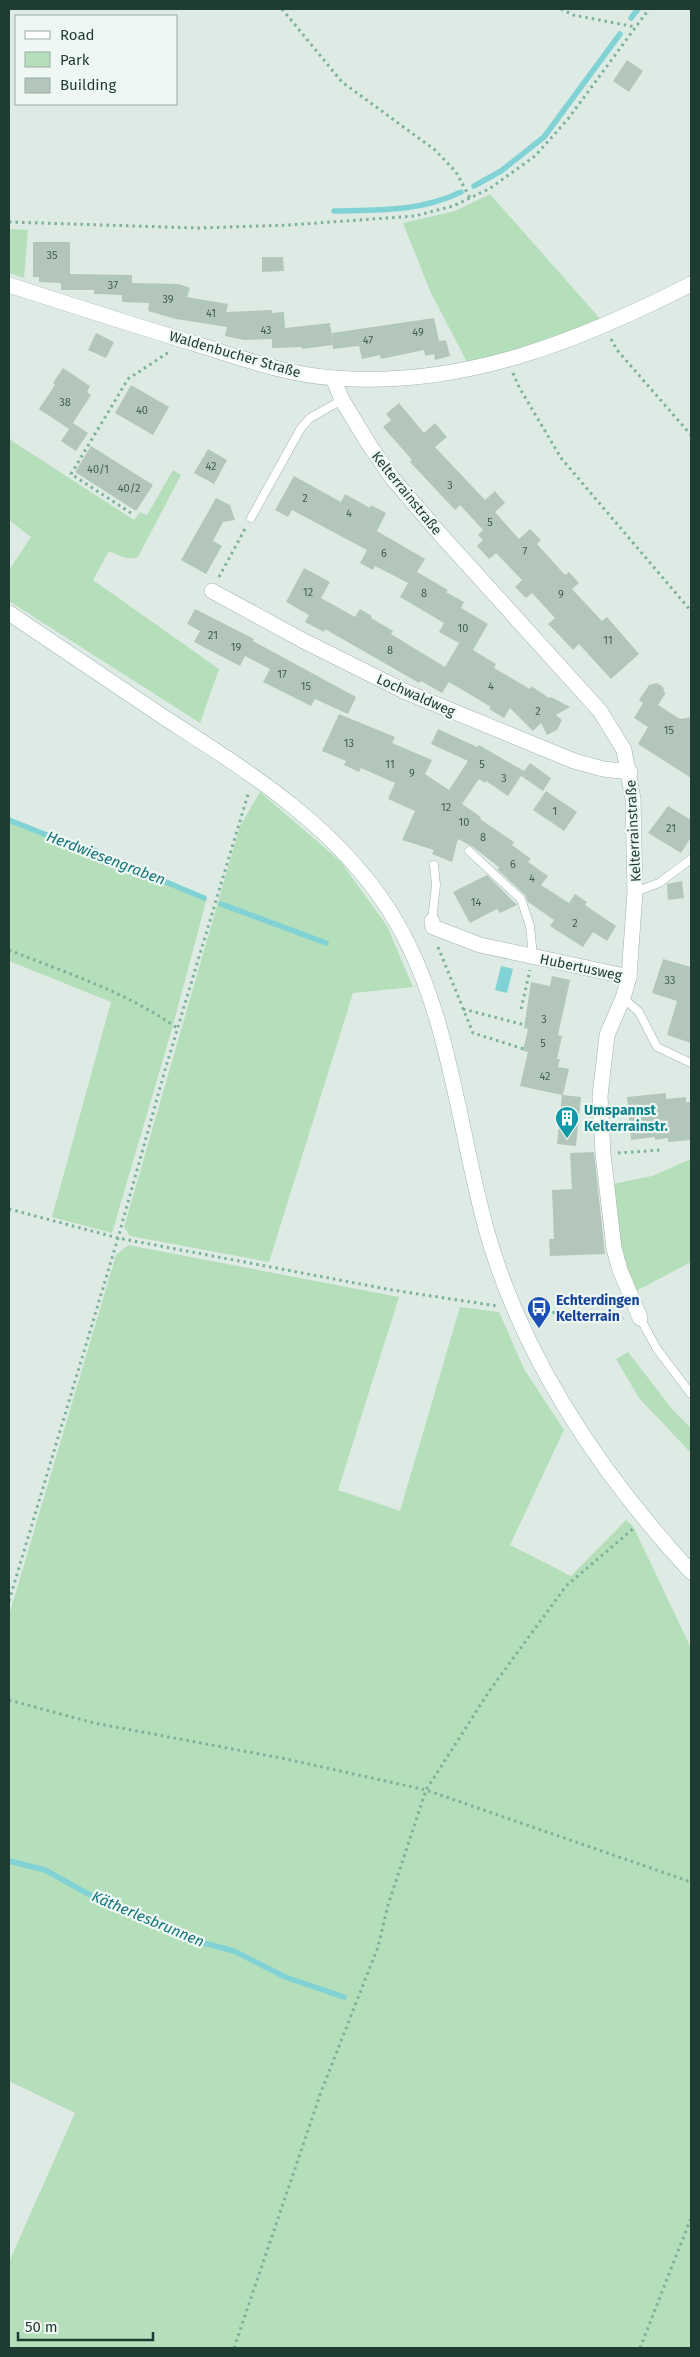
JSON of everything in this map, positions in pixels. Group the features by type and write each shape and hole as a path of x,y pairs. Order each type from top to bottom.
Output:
{"street":[{"name":"Waldenbucher Straße","path":"9,285 261,364 333,378 398,379 434,376 508,361 603,326 691,284"},
{"name":"Kelterrainstraße","path":"333,378 342,400 393,479 440,534 600,711 624,750 630,772 633,799 635,892 629,977 623,998 606,1035 600,1096 603,1154 614,1248 620,1270 640,1318"},
{"name":"Lochwaldweg","path":"212,591 302,640 406,692 574,761 630,772"},
{"path":"9,613 254,776 299,810 350,859 390,911 425,983 435,1013 487,1232 504,1284 534,1352 566,1410 610,1476 644,1520 691,1572"},
{"name":"Hubertusweg","path":"433,924 480,945 629,977"}],"lane":[{"path":"251,518 301,428 310,418 342,400"},
{"name":"Hubertusweg","path":"469,851 521,899 530,926 533,957"},
{"path":"635,892 659,884 691,859"},
{"path":"433,924 436,885 434,865"},
{"path":"623,998 639,1012 657,1047 691,1063"},
{"path":"640,1318 657,1349 691,1394"}],"path":[{"path":"282,9 342,82 435,150 456,172 470,198"},
{"path":"561,9 573,15 636,27"},
{"path":"9,222 198,228 289,226 415,216 454,206 489,189 535,156 546,145 568,120 649,9"},
{"path":"603,326 617,350 691,435"},
{"path":"132,513 71,474 128,379 184,340"},
{"path":"508,361 519,387 561,458 691,611"},
{"path":"220,576 251,518"},
{"path":"9,1600 118,1238 177,1028 254,776"},
{"path":"433,924 437,945 473,1033 524,1049"},
{"path":"9,950 84,980 153,1011 177,1028"},
{"path":"521,1008 533,957"},
{"path":"462,1009 525,1025"},
{"path":"627,1153 661,1150"},
{"path":"9,1209 118,1238 392,1290 515,1309 598,1317 640,1318"},
{"path":"234,2348 321,2092 378,1947 388,1905 426,1790 490,1690 566,1586 644,1520"},
{"path":"9,1700 94,1723 286,1759 426,1790 691,1882"},
{"path":"640,2348 691,2218"}],"green space":[{"path":"490,194 602,321 528,349 468,364 430,291 403,223 455,211"},
{"path":"9,229 28,230 24,278 9,273"},
{"path":"9,439 134,520 140,512 147,515 173,470 181,475 138,557 127,558 109,551 93,580 219,669 200,723 9,601 9,570 31,537 9,520"},
{"path":"260,792 341,862 387,926 413,987 353,993 269,1262 130,1236 124,1227 240,826"},
{"path":"9,822 207,898 172,1029 112,1233 52,1217 111,1002 9,961"},
{"path":"691,1159 691,1262 636,1291 621,1249 613,1184 652,1176"},
{"path":"128,1245 399,1297 338,1490 400,1511 460,1307 499,1312 524,1369 564,1430 510,1545 571,1576 626,1520 633,1526 691,1648 691,2348 9,2348 9,2262 75,2113 9,2081 9,1615 116,1255"},
{"path":"628,1352 672,1409 691,1428 691,1453 639,1398 616,1359"}],"water":[{"path":"501,966 513,969 507,993 495,990"}],"building":[{"path":"627,60 643,71 629,92 613,81"},
{"path":"33,242 70,242 70,274 132,275 132,283 179,284 190,288 187,297 228,304 226,312 272,310 272,313 284,312 285,328 330,323 333,345 302,349 302,347 272,348 272,339 244,340 225,336 227,327 176,319 148,311 149,303 122,302 122,295 94,294 94,290 61,290 61,283 39,282 39,277 33,277"},
{"path":"262,257 283,257 284,271 262,272"},
{"path":"434,318 439,341 446,340 450,356 435,360 434,354 425,356 424,350 381,359 380,355 362,359 359,346 333,349 332,333"},
{"path":"96,333 114,342 106,358 88,350"},
{"path":"63,368 90,386 87,392 91,395 69,429 39,409 55,385 53,383"},
{"path":"131,385 169,407 153,435 115,413"},
{"path":"399,403 424,433 435,423 447,437 435,447 485,500 495,491 505,503 495,512 519,539 530,529 541,540 537,544 565,575 569,572 579,583 572,589 602,621 607,617 639,654 611,679 579,644 573,650 548,624 555,618 532,593 526,598 515,587 522,580 496,553 489,559 477,546 483,540 478,535 483,530 460,505 455,510 410,462 412,460 383,427 391,420 386,414"},
{"path":"73,423 88,433 76,451 61,441"},
{"path":"91,446 153,485 136,511 75,472"},
{"path":"208,449 227,460 214,484 194,473"},
{"path":"294,476 341,502 345,494 370,508 371,505 386,513 377,531 425,559 417,572 448,590 446,592 464,602 461,608 488,624 473,650 496,664 494,668 530,689 531,686 549,698 551,697 570,707 556,715 562,720 557,730 547,735 541,723 533,731 510,708 504,718 489,709 491,707 449,682 442,693 421,681 419,683 325,629 324,632 305,622 309,615 286,602 304,568 330,582 321,598 355,617 360,609 393,631 391,634 445,667 459,643 439,632 444,623 400,597 408,583 375,566 373,570 360,563 367,550 292,510 288,517 275,510"},
{"path":"216,498 230,505 235,520 223,522 213,541 222,546 206,574 181,560"},
{"path":"195,609 254,639 253,641 356,697 348,714 315,699 311,706 263,682 270,669 245,656 240,666 194,642 200,631 187,624"},
{"path":"657,683 663,687 665,694 658,705 680,719 691,717 691,778 638,744 648,727 634,718 643,703 639,700 649,685"},
{"path":"339,714 395,737 392,743 432,760 425,774 449,790 468,761 431,744 438,729 477,747 479,745 524,771 530,763 551,778 543,791 521,776 508,796 486,781 485,783 479,779 462,804 514,842 512,845 531,859 528,862 548,876 541,885 569,903 575,894 587,902 585,905 616,926 607,941 593,932 583,947 550,926 554,920 528,902 525,895 497,869 500,868 473,847 458,839 452,862 432,854 434,850 402,840 415,811 388,799 395,783 361,768 359,772 344,765 346,761 322,751"},
{"path":"546,791 577,812 564,831 533,810"},
{"path":"668,806 691,820 691,837 681,853 648,833"},
{"path":"487,875 517,905 500,913 497,909 470,923 453,892"},
{"path":"682,881 684,898 668,900 667,884"},
{"path":"663,959 691,967 691,1043 667,1035 677,1001 652,993"},
{"path":"552,976 570,980 558,1035 562,1036 557,1059 560,1059 558,1067 569,1069 563,1095 581,1097 576,1146 557,1144 562,1095 520,1086 528,1052 523,1051 528,1029 524,1028 531,982 550,986"},
{"path":"666,1093 666,1099 686,1097 686,1102 691,1102 691,1140 668,1142 668,1138 655,1140 655,1137 631,1140 627,1097"},
{"path":"594,1152 605,1254 550,1256 549,1239 554,1239 552,1190 572,1189 570,1153"}],"waterway":[{"path":"631,18 638,9"},
{"path":"474,186 501,171 544,137 620,34"},
{"path":"334,211 414,207 445,199 461,192"},
{"name":"Herdwiesengraben","path":"9,820 82,849 93,849 102,855 204,898"},
{"name":"Herdwiesengraben","path":"221,904 326,943"},
{"name":"Kätherlesbrunnen","path":"9,1861 45,1870 92,1896 139,1913 192,1940 234,1951 285,1977 344,1997"}],"place":[{"name":"Umspannst Kelterrainstr.","path":"567,1139"},
{"name":"Echterdingen Kelterrain","path":"539,1329"}]}
